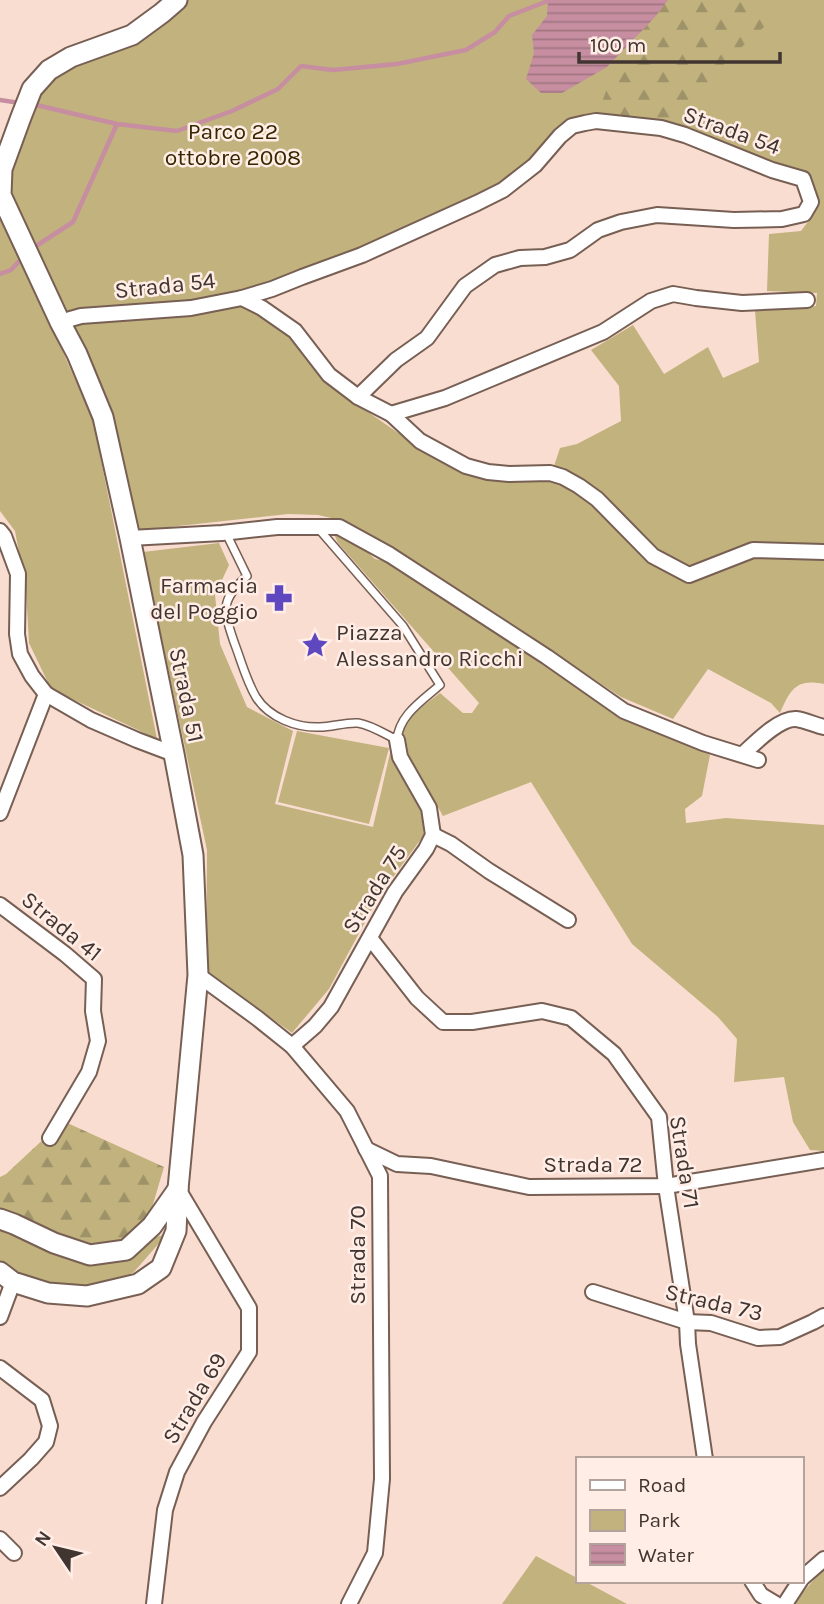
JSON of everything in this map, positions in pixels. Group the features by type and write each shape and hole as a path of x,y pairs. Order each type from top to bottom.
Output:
{"street":[{"path":"0,195 2,169 20,117 32,89 48,70 71,57 132,35 177,0"},
{"name":"Strada 54","path":"60,322 81,316 191,308 242,298 362,255 503,190 535,165 572,126 585,123 596,121 661,128 803,179 811,202 804,214 782,219 734,220 657,215 598,230 570,250 495,265 466,286 426,338 396,360 358,397"},
{"name":"Strada 51","path":"0,195 77,354 103,418 130,538 193,855 198,975 176,1231 161,1268 138,1284 87,1296 48,1293 6,1277"},
{"path":"391,414 445,398 603,332 651,301 673,294 742,303 807,300"},
{"path":"242,298 262,307 295,331 329,375 358,397 391,414 420,441 466,466 488,472 550,473 571,481 597,499 653,556 689,575 753,550 824,552"},
{"path":"130,538 226,533 276,527 339,527 390,555 547,657 624,711 703,743 758,760"},
{"path":"0,531 18,574 17,634 20,654 46,694 92,720 174,754"},
{"path":"0,813 46,694"},
{"path":"743,754 785,721 796,719 824,727"},
{"name":"Strada 75","path":"292,1046 331,1007 395,892 433,835 429,808 400,757 397,740"},
{"path":"433,835 568,920"},
{"name":"Strada 41","path":"0,905 94,979 93,1010 98,1041 89,1072 50,1138"},
{"name":"Strada 71","path":"370,938 417,998 443,1022 472,1022 542,1011 570,1018 614,1054 659,1117 666,1186 705,1457"},
{"name":"Strada 70","path":"198,975 292,1046 348,1111 380,1175 382,1479 375,1553 349,1604"},
{"name":"Strada 72","path":"366,1149 397,1164 431,1166 529,1187 666,1186 824,1160"},
{"name":"Strada 51","path":"0,1219 54,1243 90,1255 126,1250 152,1226 178,1189"},
{"name":"Strada 69","path":"154,1604 165,1510 177,1472 204,1422 249,1352 249,1308 178,1189"},
{"path":"0,1317 6,1277"},
{"name":"Strada 73","path":"593,1292 687,1322 711,1323 758,1338 780,1337 824,1316"},
{"path":"0,1368 42,1400 51,1426 46,1442 0,1488"},
{"path":"0,1539 14,1553"},
{"path":"803,1578 824,1559"},
{"path":"753,1583 761,1595 776,1604"},
{"path":"785,1604 799,1583"}],"lane":[{"path":"226,533 247,576 234,589 227,602 226,620 257,699 272,713 298,726 320,727 356,723 397,740 402,721 440,685 403,626 317,526"}],"green space":[{"name":"Parco 22 ottobre 2008","path":"181,0 824,0 824,684 800,684 791,692 780,713 771,703 708,669 673,719 621,697 463,593 345,521 318,515 288,514 142,530 135,527 68,326 236,303 269,318 302,346 319,370 358,405 445,462 550,478 560,448 577,444 621,421 619,386 591,350 633,325 664,374 708,347 723,378 759,362 755,311 816,306 817,293 767,291 769,234 801,231 814,211 815,201 806,178 690,133 597,116 499,185 473,199 360,250 238,297 60,318 5,192 7,168 50,73"},
{"path":"668,0 774,0 771,2 764,27 726,61 698,104 690,133 597,116 610,80 629,44"},
{"path":"0,210 93,420 157,739 51,689 29,643 26,589 15,531 0,511"},
{"path":"332,530 364,549 375,559 385,561 406,573 523,649 605,708 710,755 702,796 685,809 686,823 726,818 824,825 824,1151 810,1150 793,1122 784,1077 734,1082 737,1039 718,1017 632,944 531,782 443,816 403,745 404,728 414,714 440,693 463,713 472,713 479,703 338,543"},
{"path":"219,543 229,565 215,595 220,644 247,707 293,731 275,804 373,827 390,753 421,809 424,835 379,896 329,989 292,1033 206,971 207,850 143,552"},
{"path":"297,731 389,748 369,824 278,802"},
{"path":"63,1121 164,1167 151,1211 111,1252 0,1227 0,1177"},
{"path":"0,1220 90,1255 167,1234 120,1288 36,1289 0,1272"},
{"path":"536,1556 576,1577 576,1583 588,1583 627,1604 502,1604"},
{"path":"824,1568 824,1604 793,1604"}],"water":[{"path":"548,0 668,0 607,67 562,93 541,93 526,79 534,53 532,35 547,16"}],"waterway":[{"path":"32,104 117,124 177,131 232,111 278,89 301,66 333,70 397,64 466,50 495,32 509,16 548,1"},
{"path":"0,100 20,103"},
{"path":"33,248 73,222 117,124"},
{"path":"0,274 11,270 24,256"}],"place":[{"name":"Farmacia del Poggio","path":"279,598"},
{"name":"Piazza Alessandro Ricchi","path":"315,645"}]}
